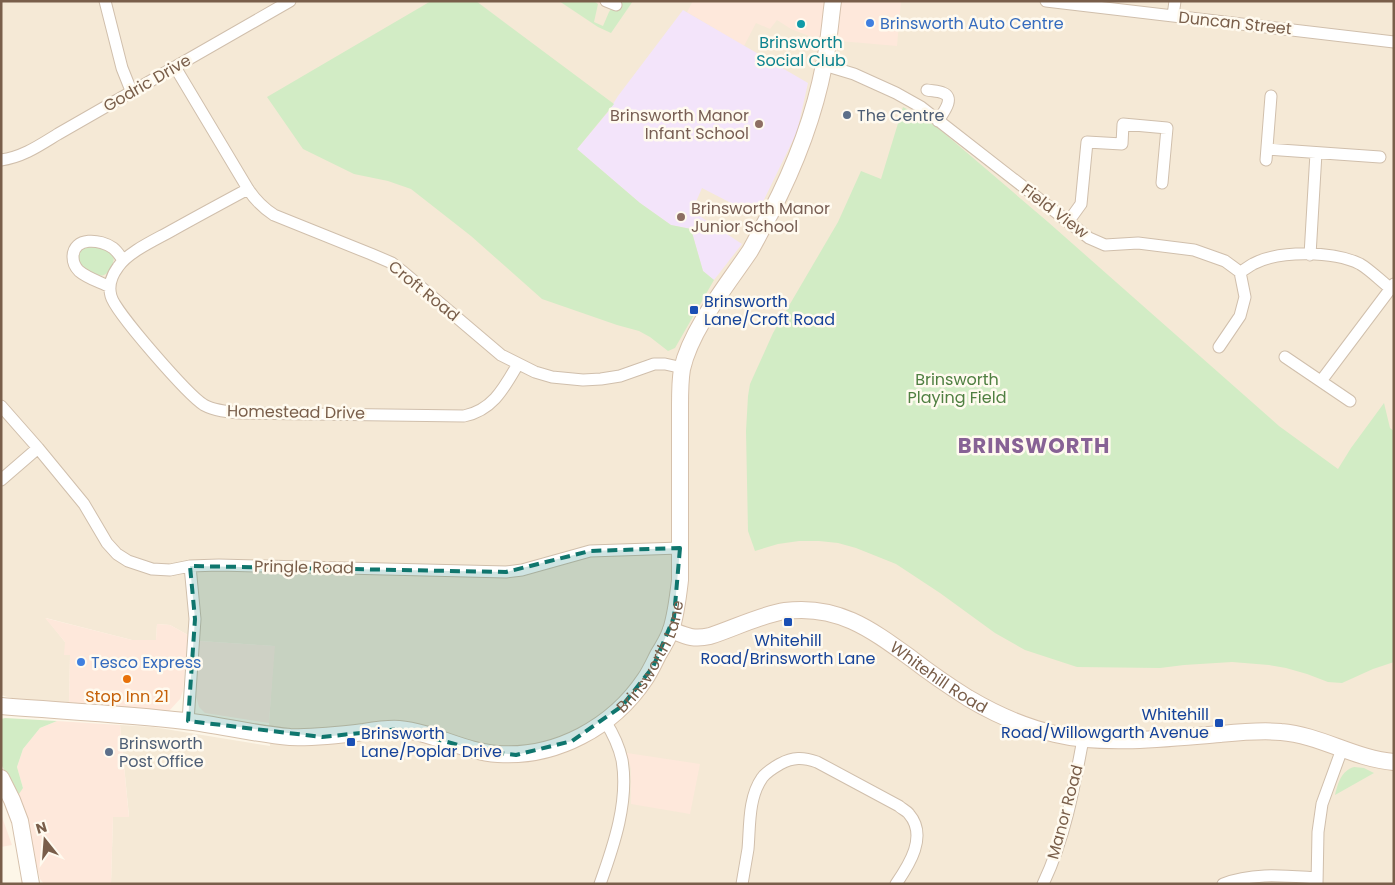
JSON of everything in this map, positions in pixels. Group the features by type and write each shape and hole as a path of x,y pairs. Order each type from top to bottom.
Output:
{"street":[{"path":"105,1 122,68 132,93"},
{"name":"Godric Drive","path":"2,159 16,157 32,150 290,1"},
{"name":"Brinsworth Lane","path":"1,706 114,713 188,721 292,737 322,737 384,729 399,729 416,732 477,750 496,754 516,755 535,753 572,741 605,721 622,706 642,683 671,630 679,589 682,368 690,345 705,319 752,249 786,181 808,125 824,65 832,1"},
{"name":"Duncan Street","path":"1046,1 1394,42"},
{"path":"1173,16 1175,1"},
{"name":"Field View","path":"824,65 854,74 896,93 920,107 1090,238 1105,245 1138,243 1194,250 1225,261 1240,272"},
{"name":"Croft Road","path":"175,67 248,189 255,200 264,208 274,215 392,263 501,356 535,372 552,377 583,380 620,376 654,364 682,368"},
{"path":"927,90 943,92 949,101 938,121"},
{"path":"1271,96 1266,155 1316,152 1380,157"},
{"path":"1068,222 1081,204 1087,142 1122,144 1123,124 1167,128 1162,183"},
{"path":"1310,255 1316,152"},
{"path":"123,260 114,249 91,240 82,242 76,247 73,254 74,263 78,270 110,287 116,268 123,260 248,189"},
{"path":"1219,347 1240,316 1245,297 1240,272 1254,263 1274,257 1295,254 1336,257 1360,264 1392,286 1321,381"},
{"name":"Homestead Drive","path":"110,287 110,296 123,317 179,382 204,405 224,412 464,416 480,411 495,399 518,364"},
{"path":"1285,357 1350,401"},
{"name":"Pringle Road","path":"1,406 84,504 107,543 117,554 128,561 152,569 170,570 190,566 219,565 506,572 522,570 590,551 680,548"},
{"path":"1,480 38,448"},
{"path":"188,721 195,619 190,566"},
{"name":"Whitehill Road","path":"671,630 689,638 699,638 784,611 816,611 837,615 867,628 967,697 991,711 1034,729 1058,735 1119,740 1255,731 1282,732 1304,736 1375,759 1394,762"},
{"path":"600,884 618,826 623,785 622,758 605,721"},
{"name":"Manor Road","path":"1043,884 1060,842 1074,787 1083,738"},
{"path":"1223,884 1231,880 1254,876 1317,881 1318,832 1322,804 1342,749"},
{"path":"742,884 755,791 762,778 770,770 782,763 806,758 900,806 909,814 914,822 916,831 916,846 912,858 896,884"},
{"path":"1,778 20,821 31,884"}],"highlighted area":[{"path":"680,548 674,617 653,667 622,706 572,741 516,755 477,750 399,729 322,737 188,721 195,619 190,566 506,572 590,551"}],"shaded area":[{"path":"1,1 1394,1 1394,884 111,884 113,817 129,816 120,725 153,727 270,746 269,723 274,646 200,641 170,625 157,624 156,640 132,640 46,618 65,642 70,655 69,706 15,699 1,695"},
{"path":"693,1 901,1 897,46 817,39 791,29 777,20 770,29 756,23 744,46 687,12"},
{"path":"683,10 808,83 797,132 756,216 702,188 692,211 742,244 714,280 703,271 691,229 671,225 640,203 577,149 608,112"},
{"path":"45,618 132,640 156,640 157,624 170,625 188,635 183,691 180,699 169,711 69,706 70,655 64,655 65,642"},
{"path":"200,641 275,646 269,723 205,713 199,707 196,697"},
{"path":"57,721 120,725 129,817 113,817 111,884 44,884 40,879 23,811 15,792 23,788 17,767 23,749 40,728"},
{"path":"627,753 700,764 690,814 631,804 631,769"},
{"path":"1,814 12,845 1,847"}],"green space":[{"path":"431,1 476,1 614,104 577,149 640,203 671,225 691,229 703,271 714,280 675,348 668,351 639,331 542,299 471,236 411,189 388,181 354,174 303,149 267,97"},
{"path":"559,1 594,1 598,4 594,22 603,26 611,9 618,10 620,1 633,1 611,33 598,27"},
{"name":"Brinsworth Playing Field","path":"903,107 931,122 1048,222 1279,426 1338,469 1384,403 1390,428 1394,431 1394,662 1342,683 1328,682 1286,668 1232,662 1160,668 1077,667 1025,650 995,633 896,564 856,548 838,543 799,541 778,544 755,551 748,531 746,431 750,384 773,333 838,222 861,171 881,179"},
{"path":"89,246 112,252 114,261 107,274 97,275 86,269 78,261 80,251"},
{"path":"1,719 57,721 40,728 23,749 17,767 23,788 19,794 15,792 1,764"},
{"path":"1354,767 1364,768 1374,773 1335,795 1343,774"}],"place":[{"name":"Brinsworth Auto Centre","path":"870,23"},
{"name":"Brinsworth Social Club","path":"801,24"},
{"name":"The Centre","path":"847,115"},
{"name":"Brinsworth Manor Infant School","path":"759,124"},
{"name":"Brinsworth Manor Junior School","path":"681,217"},
{"name":"Brinsworth Lane/Croft Road","path":"694,310"},
{"name":"Whitehill Road/Brinsworth Lane","path":"788,622"},
{"name":"Tesco Express","path":"81,662"},
{"name":"Stop Inn 21","path":"127,679"},
{"name":"Whitehill Road/Willowgarth Avenue","path":"1219,723"},
{"name":"Brinsworth Lane/Poplar Drive","path":"351,742"},
{"name":"Brinsworth Post Office","path":"109,752"}],"district":[{"name":"BRINSWORTH","path":"1034,445"}]}
